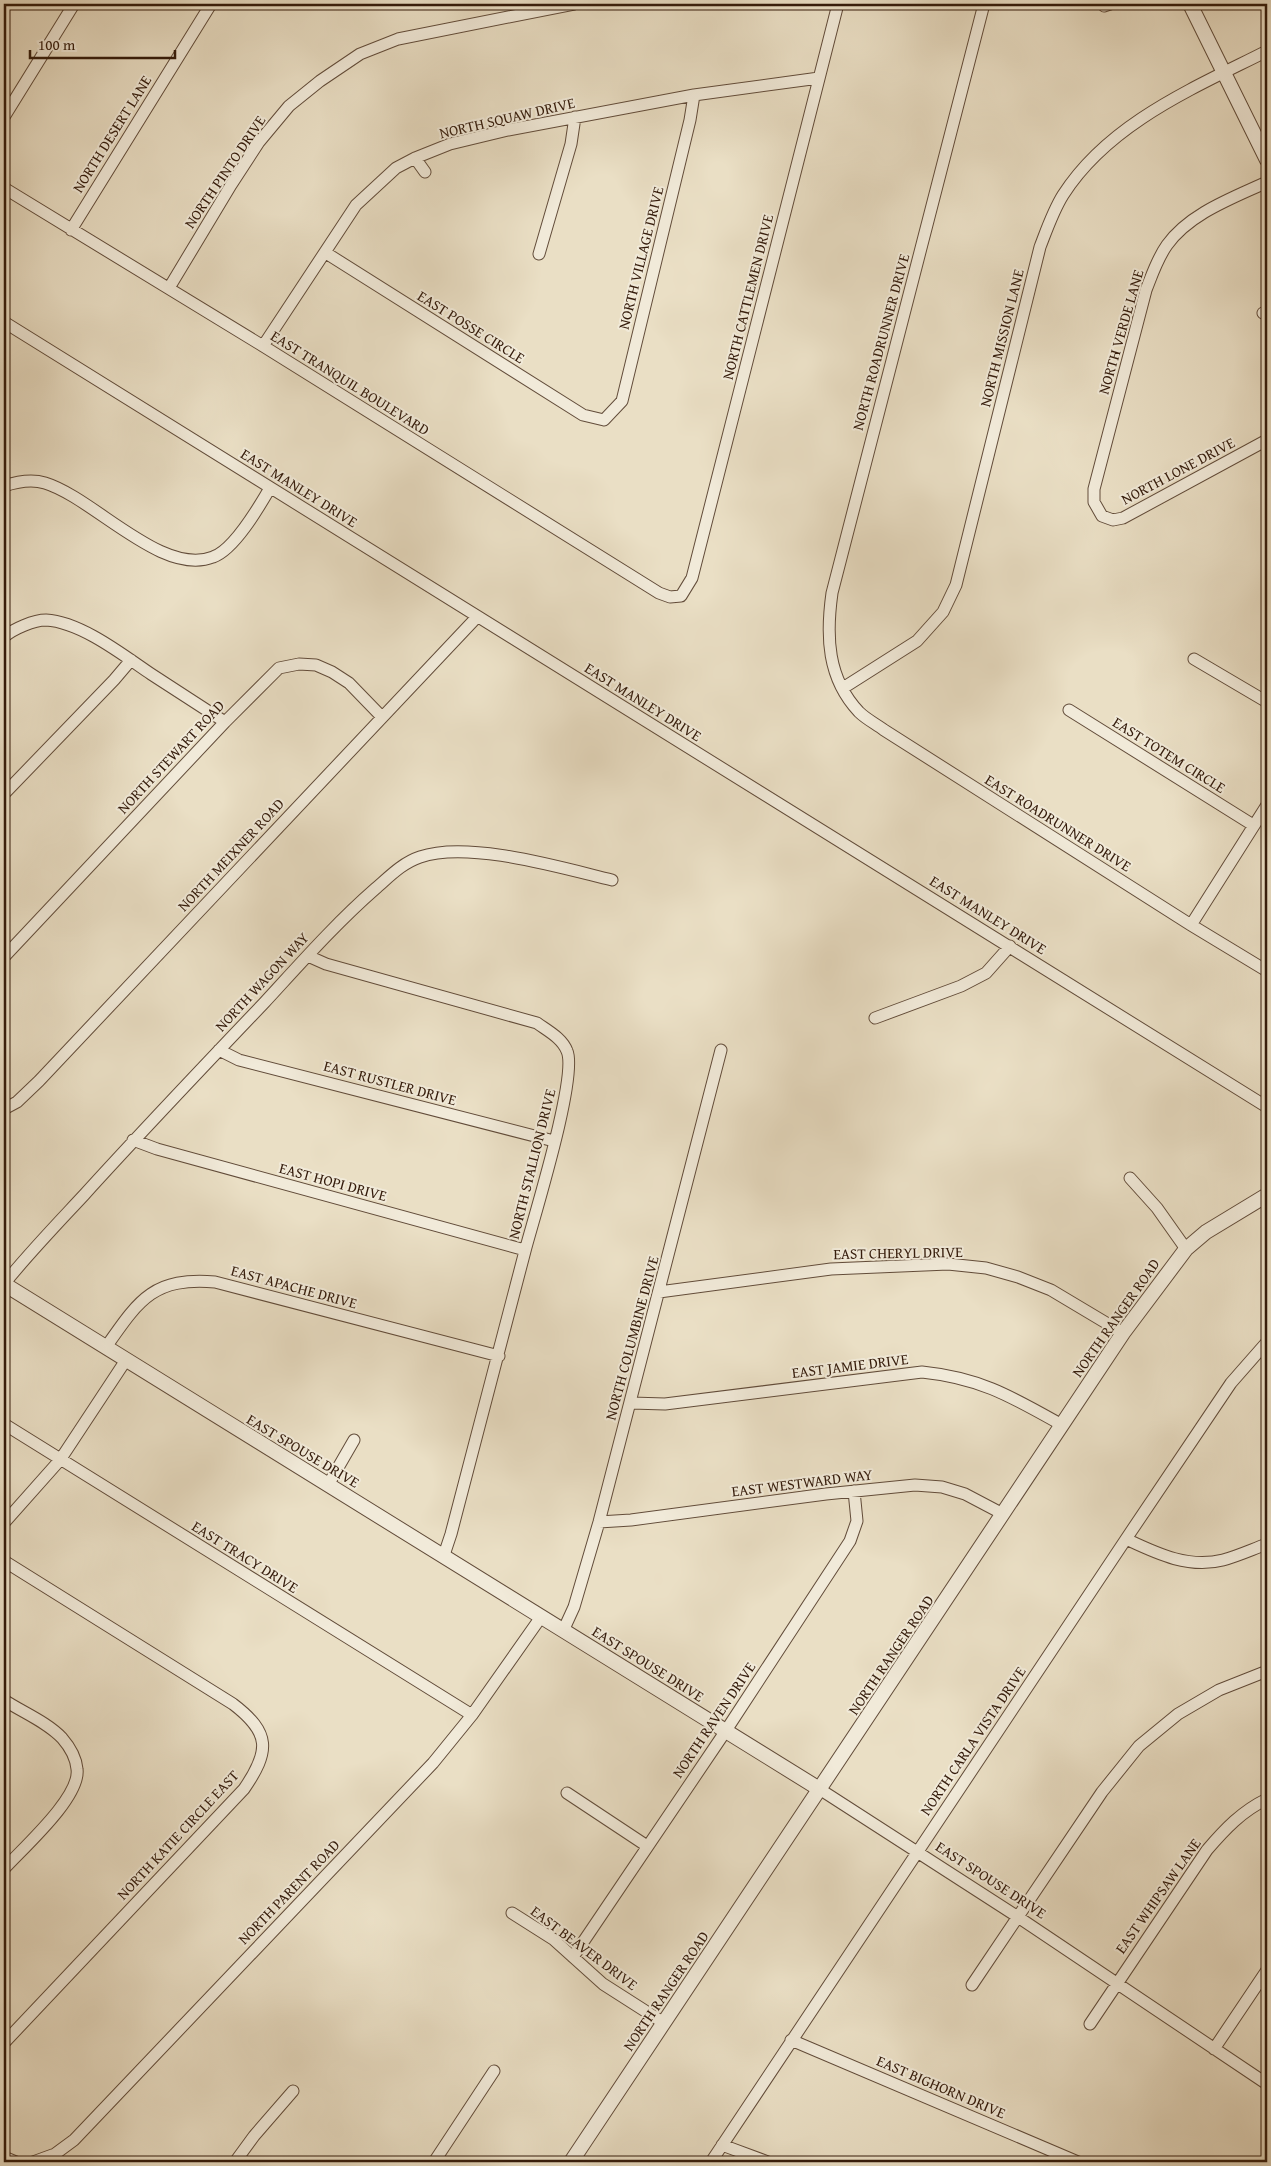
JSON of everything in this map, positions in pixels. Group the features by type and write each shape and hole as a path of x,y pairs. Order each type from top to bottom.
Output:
{"street":[{"path":"4,117 74,4"},
{"name":"NORTH DESERT LANE","path":"70,230 211,4"},
{"name":"NORTH PINTO DRIVE","path":"168,288 231,184 259,142 290,106 320,81 360,54 398,39 574,4"},
{"name":"NORTH CATTLEMEN DRIVE","path":"681,596 692,578 838,4"},
{"name":"NORTH ROADRUNNER DRIVE","path":"843,688 832,662 828,638 832,593 984,4"},
{"path":"1190,4 1267,160"},
{"name":"NORTH MISSION LANE","path":"843,688 917,641 943,612 956,585 1040,247 1051,217 1063,195 1084,166 1113,139 1151,113 1267,51"},
{"name":"NORTH SQUAW DRIVE","path":"263,346 363,198 396,168 415,158 450,144 575,117 694,95 819,78"},
{"name":"NORTH VILLAGE DRIVE","path":"604,420 622,401 690,120 694,95"},
{"path":"539,254 572,144 575,117"},
{"path":"415,158 425,172"},
{"name":"NORTH VERDE LANE","path":"1102,516 1094,502 1094,489 1146,290 1156,263 1167,244 1187,223 1267,182"},
{"name":"EAST TRANQUIL BOULEVARD","path":"4,188 263,346 658,593 670,597 681,596"},
{"name":"EAST POSSE CIRCLE","path":"326,253 583,415 604,420"},
{"name":"EAST MANLEY DRIVE","path":"4,322 1267,1107"},
{"name":"NORTH LONE DRIVE","path":"1102,516 1113,520 1123,518 1267,440"},
{"path":"4,486 16,482 43,482 66,492 162,554 192,561 214,557 234,540 255,515 270,488"},
{"name":"NORTH MEIXNER ROAD","path":"4,1109 17,1102 39,1081 477,617"},
{"path":"4,637 25,625 45,620 66,625 88,634 225,722"},
{"path":"1194,659 1267,702"},
{"path":"4,794 114,680 130,660"},
{"name":"NORTH STEWART ROAD","path":"4,957 225,722 279,668 298,664 316,665 332,672 348,683 382,716"},
{"name":"EAST ROADRUNNER DRIVE","path":"843,688 860,712 884,730 1191,925 1267,971"},
{"name":"EAST TOTEM CIRCLE","path":"1069,710 1252,825"},
{"path":"1191,925 1252,825 1267,804"},
{"name":"NORTH WAGON WAY","path":"4,1284 133,1140 354,908 399,868 420,857 448,852 488,854 612,880"},
{"path":"875,1018 961,986 986,973 1010,946"},
{"name":"NORTH STALLION DRIVE","path":"308,956 326,964 537,1023 556,1036 568,1052 570,1074 554,1141 499,1356 444,1555"},
{"name":"EAST RUSTLER DRIVE","path":"219,1050 239,1060 554,1141"},
{"name":"NORTH COLUMBINE DRIVE","path":"563,1631 574,1607 599,1522 722,1050"},
{"name":"EAST HOPI DRIVE","path":"133,1140 157,1149 525,1250"},
{"path":"1130,1178 1157,1208 1186,1248"},
{"name":"NORTH RANGER ROAD","path":"571,2162 821,1790 1123,1333 1186,1248 1206,1232 1267,1195"},
{"name":"EAST CHERYL DRIVE","path":"659,1292 831,1269 948,1264 986,1268 1018,1277 1051,1290 1123,1333"},
{"name":"EAST APACHE DRIVE","path":"106,1347 124,1321 148,1295 174,1282 192,1280 215,1282 499,1356"},
{"name":"EAST SPOUSE DRIVE","path":"4,1284 821,1790 1018,1917 1267,2084"},
{"name":"NORTH CARLA VISTA DRIVE","path":"711,2162 1231,1383 1267,1342"},
{"path":"4,1523 60,1460 126,1360"},
{"name":"EAST JAMIE DRIVE","path":"630,1403 665,1404 922,1372 950,1375 992,1387 1062,1425"},
{"name":"EAST TRACY DRIVE","path":"4,1424 472,1715"},
{"path":"328,1485 354,1440"},
{"name":"EAST WESTWARD WAY","path":"599,1522 630,1520 915,1485 942,1487 965,1494 1003,1514"},
{"name":"NORTH RAVEN DRIVE","path":"573,1958 725,1732 850,1541 857,1521 854,1491"},
{"path":"1126,1539 1166,1558 1200,1562 1222,1560 1267,1544"},
{"name":"NORTH KATIE CIRCLE EAST","path":"4,1561 234,1704 257,1725 262,1738 263,1752 257,1770 244,1789 4,2043"},
{"name":"NORTH PARENT ROAD","path":"34,2162 55,2154 74,2140 433,1763 472,1715 541,1617"},
{"path":"972,1985 1102,1792 1139,1746 1178,1714 1211,1695 1267,1671"},
{"path":"4,1700 61,1738 73,1754 78,1770 74,1788 61,1808 4,1869"},
{"path":"567,1793 647,1846"},
{"name":"EAST WHIPSAW LANE","path":"1090,2024 1116,1982 1207,1850 1226,1828 1242,1814 1267,1799"},
{"name":"EAST BEAVER DRIVE","path":"512,1914 552,1939 602,1984 664,2023"},
{"path":"1214,2049 1267,1970"},
{"name":"EAST BIGHORN DRIVE","path":"791,2040 1078,2162"},
{"path":"434,2162 494,2071"},
{"path":"235,2162 292,2091"},
{"path":"722,2145 768,2162"},
{"path":"4,2157 16,2162"}]}
